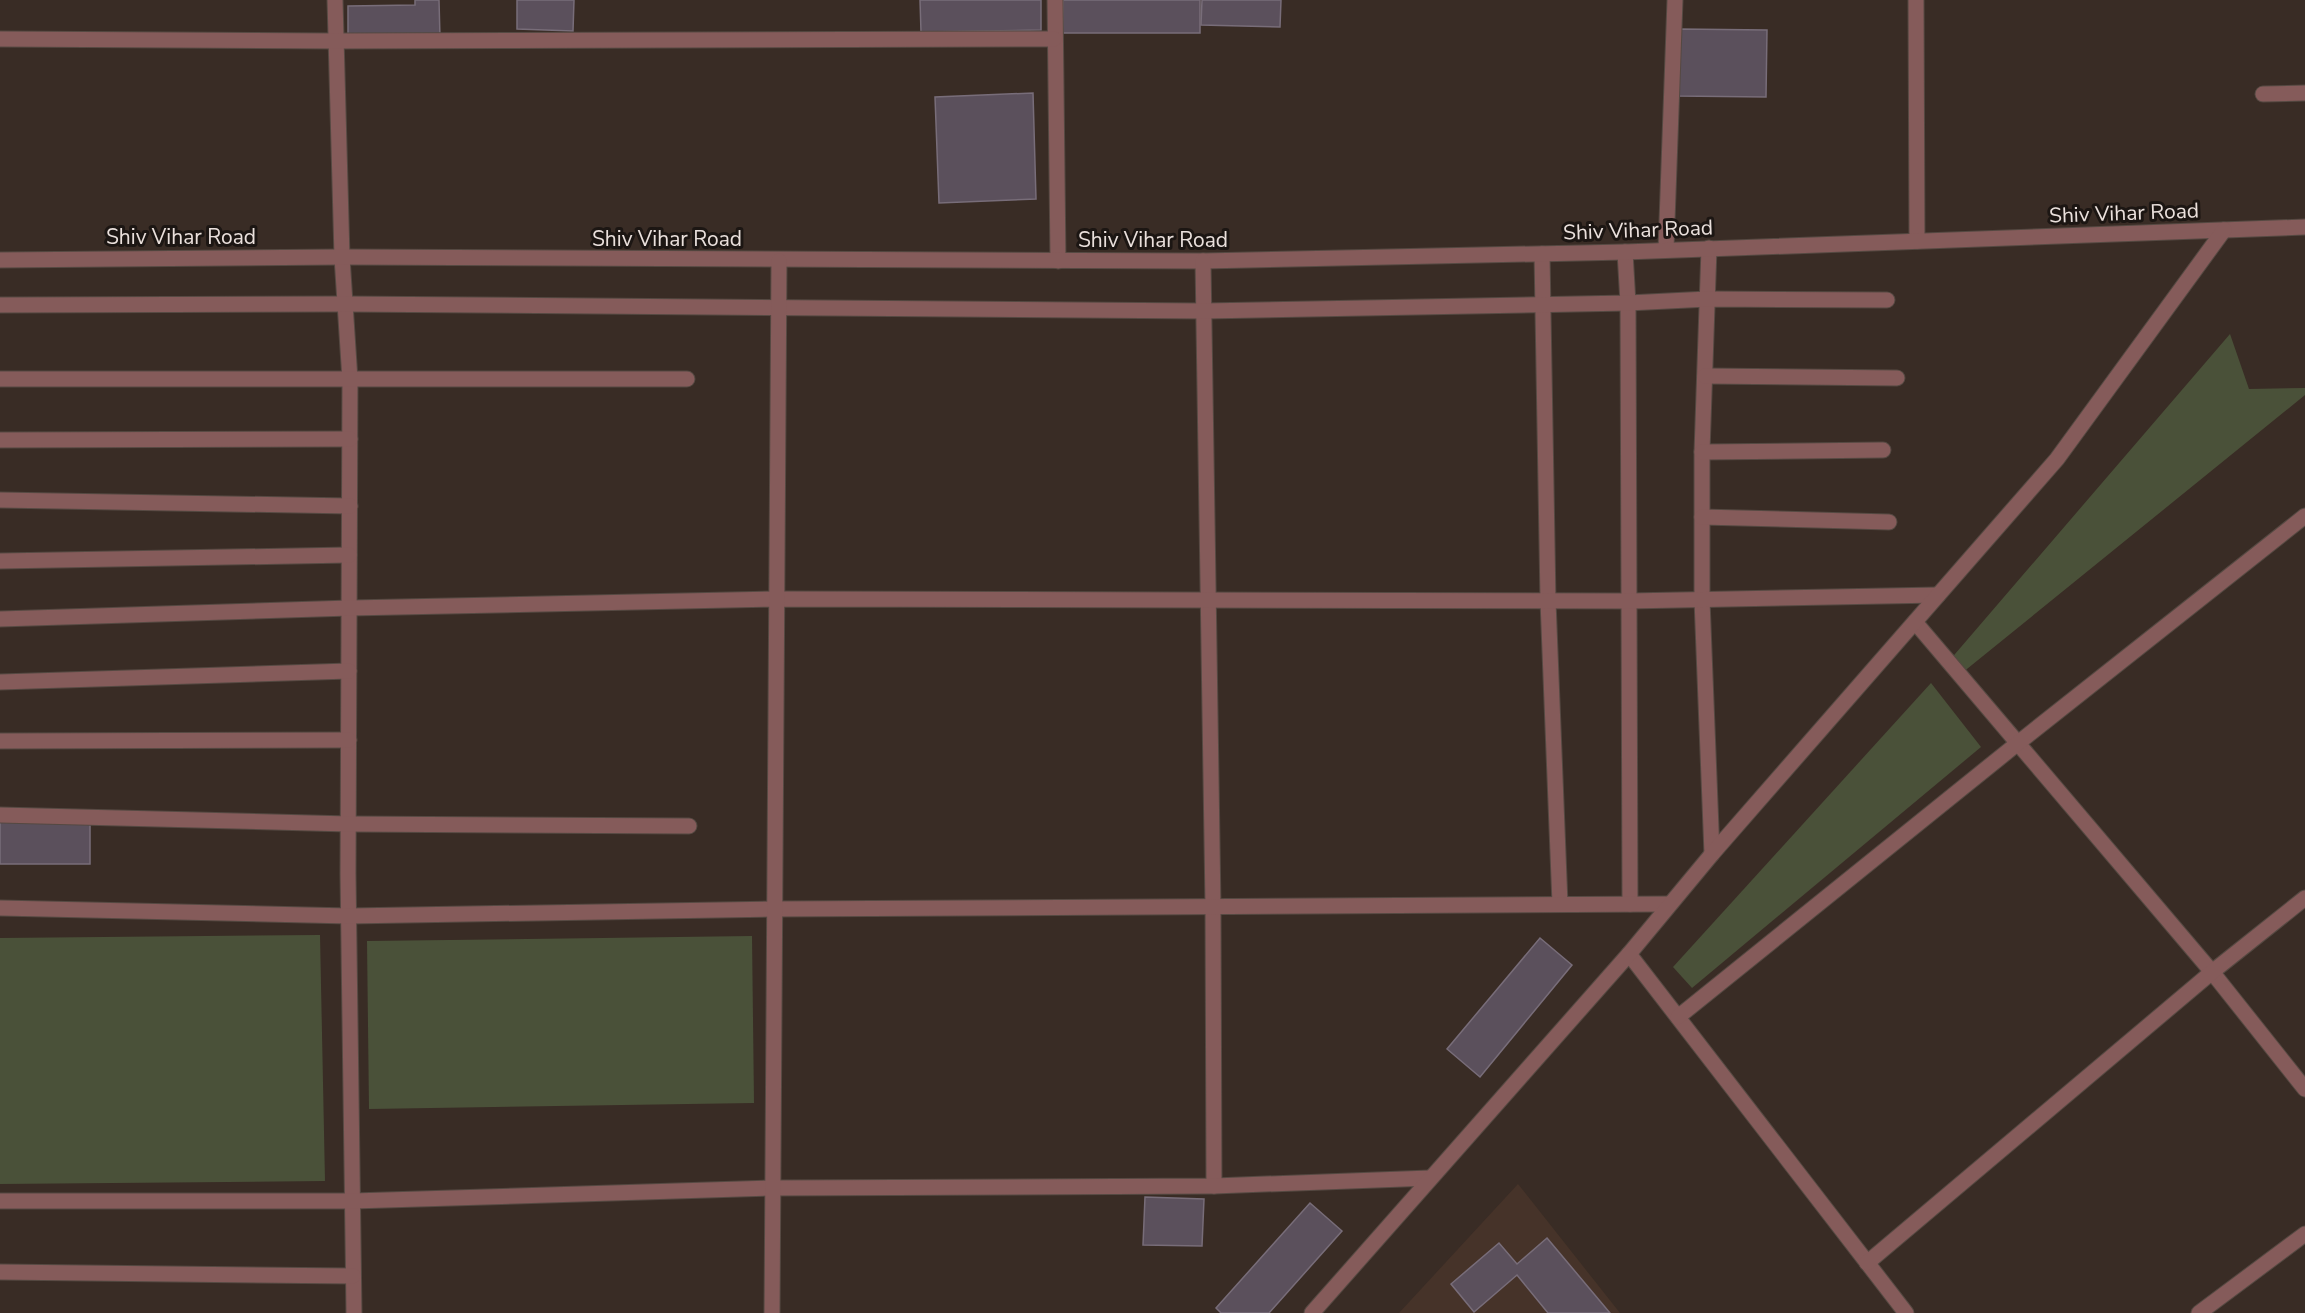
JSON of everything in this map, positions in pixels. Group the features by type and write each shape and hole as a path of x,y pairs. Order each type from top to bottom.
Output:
{"street":[{"path":"335,0 342,257 350,380 349,916 354,1313"},
{"path":"1055,0 1058,261"},
{"path":"1666,249 1675,0"},
{"path":"1916,0 1917,241"},
{"path":"0,39 335,41 1054,39"},
{"path":"2263,94 2305,93"},
{"name":"Shiv Vihar Road","path":"0,260 342,257 779,261 1203,261 1625,252 2305,227"},
{"path":"1312,1313 1629,954 1712,854 2057,459 2224,230"},
{"path":"1709,248 1702,452 1701,600 1712,854"},
{"path":"1625,252 1628,303 1630,904"},
{"path":"1542,254 1548,601 1560,904"},
{"path":"772,1313 779,261"},
{"path":"1203,261 1213,906 1214,1186"},
{"path":"0,305 344,304 1204,311 1628,303 1708,299 1887,300"},
{"path":"1705,376 1897,378"},
{"path":"0,379 687,379"},
{"path":"0,440 350,439"},
{"path":"1702,452 1883,450"},
{"path":"0,500 350,506"},
{"path":"1678,1017 2018,743 2305,516"},
{"path":"1702,517 1889,522"},
{"path":"0,561 349,555"},
{"path":"0,619 350,608 777,600 1629,601 1938,595"},
{"path":"1915,622 2212,972 2305,1089"},
{"path":"0,682 349,671"},
{"path":"0,741 349,740"},
{"path":"0,815 349,824 689,826"},
{"path":"1867,1263 2212,972 2305,898"},
{"path":"0,908 349,916 774,909 1669,904"},
{"path":"1629,954 1906,1313"},
{"path":"0,1201 353,1201 773,1188 1214,1186 1430,1178"},
{"path":"2199,1313 2305,1234"},
{"path":"0,1272 354,1276"}],"shaded area":[{"path":"1518,1184 1620,1313 1399,1313"}],"green space":[{"path":"2230,334 2249,389 2305,388 2305,395 1962,673 1949,661"},
{"path":"1931,683 1981,747 1692,988 1673,967"},
{"path":"320,935 325,1181 0,1184 0,938"},
{"path":"752,936 754,1103 369,1109 367,941"}],"building":[{"path":"415,0 439,0 440,38 348,39 348,6 415,5"},
{"path":"517,0 574,0 573,31 517,29"},
{"path":"920,0 1041,0 1041,30 921,32"},
{"path":"1063,0 1200,0 1200,33 1063,33"},
{"path":"1202,0 1281,0 1280,27 1201,25"},
{"path":"1679,29 1767,30 1766,97 1678,96"},
{"path":"1033,93 1036,199 939,203 935,97"},
{"path":"0,818 90,818 90,864 0,864"},
{"path":"1540,938 1572,965 1480,1077 1447,1049"},
{"path":"1145,1197 1204,1199 1202,1246 1143,1245"},
{"path":"1310,1203 1342,1231 1269,1313 1221,1313 1216,1308"},
{"path":"1547,1238 1610,1313 1548,1313 1517,1275 1474,1312 1451,1284 1499,1243 1517,1264"}]}
